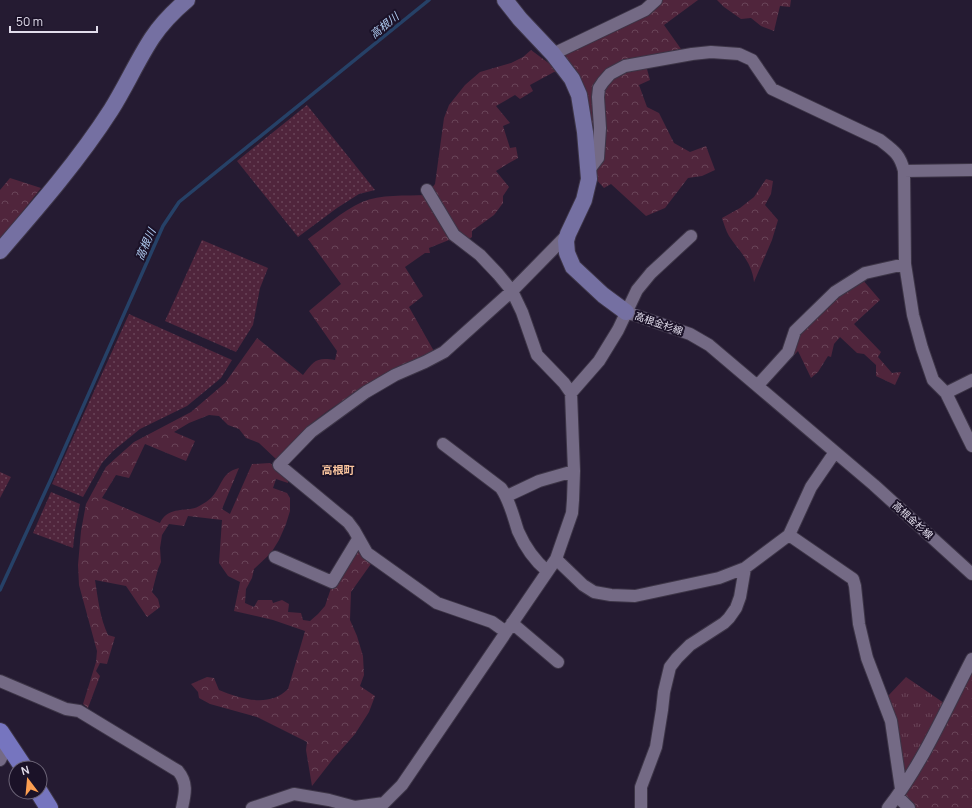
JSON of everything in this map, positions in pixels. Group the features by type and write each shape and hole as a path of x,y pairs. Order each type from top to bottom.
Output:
{"main road":[{"path":"3,745 17,760"}],"street":[{"path":"0,251 43,202 89,142 112,109 152,38 173,12 187,0"},
{"name":"高根金杉線","path":"505,0 520,19 553,54 572,79 579,95 585,132 589,179 584,200 566,241 567,254 573,267 602,295 626,312 672,327 709,345 758,385 874,485 972,574"},
{"path":"553,54 645,10 656,0"},
{"path":"589,170 598,158 600,128 598,97 599,88 610,74 625,66 711,52 739,54 752,60 772,89 880,140 896,151 902,161 904,171 905,264 913,315 932,380 946,393 967,423 972,446"},
{"path":"904,171 972,170"},
{"path":"252,808 294,794 329,800 355,807 384,803 402,785 556,559 572,513 574,471 571,393 564,383 537,355 522,312 512,291 480,255 454,235 427,190"},
{"path":"558,662 509,627 437,603 366,553 348,522 279,465 311,432 366,392 395,375 444,352 512,291 568,234"},
{"path":"571,393 599,361 618,330 637,290 651,273 691,236"},
{"path":"758,385 788,352 795,331 835,292 865,273 905,264"},
{"path":"946,393 972,380"},
{"path":"443,444 501,488 507,496 519,531 529,552 547,571"},
{"path":"556,559 583,585 594,592 611,595 635,596 719,578 744,568 789,535 811,487 835,452"},
{"path":"507,496 539,481 574,471"},
{"path":"789,535 853,579 859,624 866,658 891,721 899,792 908,808"},
{"path":"275,557 332,582 358,539"},
{"path":"641,808 641,787 656,747 664,692 670,667 690,645 724,623 729,618 736,608 740,597 744,568"},
{"path":"888,808 928,744 972,659"},
{"path":"0,681 66,709 79,711 178,771 184,778 185,786 182,808"}],"green space":[{"path":"662,0 698,0 664,25 681,49 644,58 650,80 639,85 647,107 659,113 674,143 690,152 706,146 715,170 702,176 688,178 665,208 646,216 611,184 604,188 594,177 562,54"},
{"path":"717,0 791,0 790,7 780,6 774,31 761,26 751,18 741,19"},
{"path":"531,50 562,73 554,72 530,85 533,91 520,99 515,95 496,106 510,123 503,126 510,148 516,147 518,158 496,171 509,187 503,196 503,203 494,215 472,231 472,237 468,240 460,236 453,243 449,240 429,248 430,253 425,253 405,267 423,296 409,307 435,353 368,386 336,405 308,427 277,460 259,443 246,438 239,429 228,425 219,416 209,415 189,423 174,432 195,441 186,461 145,444 129,478 116,475 102,498 160,523 168,513 196,508 209,500 215,494 225,476 233,470 239,468 222,509 230,514 252,464 270,463 288,475 288,483 276,479 273,488 287,493 290,498 290,511 286,524 271,553 254,569 252,578 246,589 245,603 254,607 258,600 272,600 273,603 282,600 289,604 288,612 301,613 303,620 310,621 325,606 332,585 358,546 373,561 351,592 350,620 363,656 364,675 360,686 375,696 369,712 355,734 312,786 306,750 307,742 257,717 210,704 199,698 198,692 191,684 207,677 214,678 219,690 245,699 264,700 280,695 288,689 305,631 273,620 234,611 240,582 228,576 219,563 222,520 188,516 184,526 169,524 162,535 160,548 161,562 152,592 158,599 160,607 147,617 126,586 95,580 105,629 108,635 115,637 107,664 100,663 96,671 100,676 88,708 83,704 96,662 97,651 79,585 78,565 81,531 86,504 106,467 134,442 191,412 225,383 257,338 303,375 316,361 324,359 335,360 337,351 309,311 341,284 308,239 341,214 369,199 426,195 435,184 444,118 449,105 465,85 480,72 511,63 523,57"},
{"path":"307,105 375,190 359,194 337,208 298,237 237,161"},
{"path":"10,178 41,188 0,240 0,190"},
{"path":"766,179 773,181 771,194 765,205 778,220 772,240 754,282 751,268 729,236 722,218 740,208 754,197"},
{"path":"202,240 268,268 260,288 253,325 236,352 165,321"},
{"path":"862,279 880,300 854,324 881,352 878,357 892,373 901,372 895,385 876,376 876,365 864,354 857,353 840,337 834,344 831,357 828,356 818,372 811,378 798,351 793,356 796,334 837,295"},
{"path":"129,314 232,360 221,378 187,406 140,429 113,451 102,463 83,497 52,484"},
{"path":"0,472 11,477 0,498"},
{"path":"51,492 80,504 73,548 33,533"},
{"path":"972,671 972,808 915,808 906,798 906,790"},
{"path":"906,677 944,703 903,779 887,697"}],"waterway":[{"name":"高根川","path":"0,590 163,226 179,202 429,0"}],"district":[{"name":"高根町","path":"338,469"}]}
